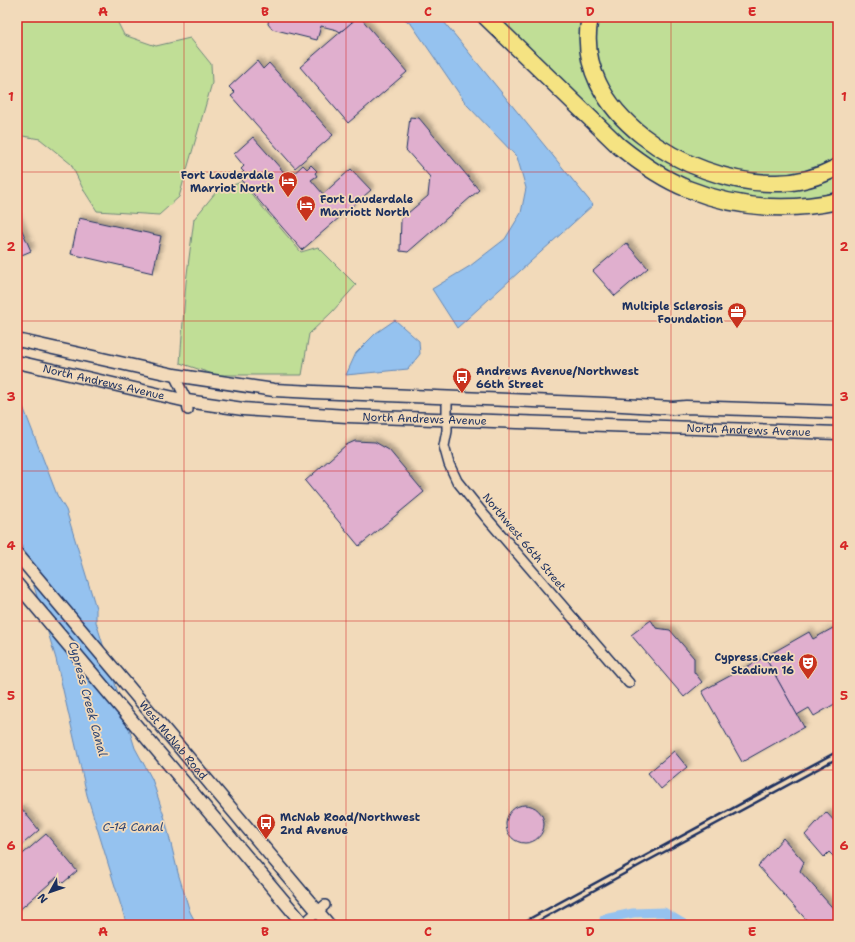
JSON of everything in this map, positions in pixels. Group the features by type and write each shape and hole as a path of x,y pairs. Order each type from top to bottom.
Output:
{"highway":[{"path":"486,17 619,146 632,157 674,183 719,199 750,205 782,208 812,206 838,202"},
{"path":"590,17 588,33 590,58 602,90 608,100 623,117 643,135 665,151 699,168 737,179 760,183 772,184 796,182 827,173 838,167"}],"main road":[{"name":"North Andrews Avenue","path":"17,340 174,375 274,390 674,408 686,407 838,412"},
{"name":"North Andrews Avenue","path":"17,362 188,405 300,413 838,434"},
{"name":"West McNab Road","path":"18,556 321,908 329,925"},
{"name":"West McNab Road","path":"17,584 303,925"}],"street":[{"path":"174,375 188,405"},
{"name":"Northwest 66th Street","path":"447,398 447,431 444,446 449,464 458,481 485,516 630,683"},
{"path":"303,925 321,908"}],"green space":[{"path":"17,17 115,17 124,35 156,46 190,38 211,64 212,83 179,197 159,215 97,211 83,189 71,164 40,139 17,135"},
{"path":"495,17 586,17 612,113 737,184 838,172 838,194 819,198 769,201 717,192 665,171 622,140"},
{"path":"597,17 838,17 838,162 805,176 751,177 690,159 635,123 607,89 596,56"},
{"path":"241,182 301,252 318,247 356,285 332,312 309,334 302,375 216,375 180,363 186,282 194,219 216,192"}],"water":[{"path":"402,17 440,17 593,205 457,328 432,289 470,266 505,239 521,213 526,188 517,157 467,105 412,25"},
{"path":"395,320 419,341 420,354 408,369 346,375 356,353 376,333"},
{"name":"C-14 Canal","path":"17,391 57,495 66,510 96,608 96,622 135,748 152,779 165,819 178,873 190,912 197,925 127,925 87,795 56,659 17,530"}],"building":[{"path":"269,17 347,17 352,23 340,32 321,26 317,40 272,29 268,24"},
{"path":"358,17 360,17 407,72 348,123 300,67"},
{"path":"257,61 263,69 269,63 333,135 295,168 231,96 235,93 229,87"},
{"path":"410,117 419,118 479,190 408,252 400,251 401,219 428,196 430,177 406,150"},
{"name":"Fort Lauderdale Marriott North","path":"253,137 289,178 303,165 307,169 311,165 317,171 315,173 317,176 311,180 323,194 351,169 371,190 302,250 241,180 244,177 241,174 244,172 241,169 244,166 234,154"},
{"path":"79,218 161,236 153,273 71,254"},
{"path":"17,219 31,251 17,257"},
{"path":"626,243 648,268 615,296 593,271"},
{"path":"355,441 375,442 389,450 424,492 359,546 305,481 346,445"},
{"path":"651,620 656,628 670,630 694,658 694,672 702,682 684,697 631,635"},
{"path":"838,626 838,636 833,628"},
{"name":"Cypress Creek Stadium 16","path":"833,628 838,636 838,702 814,716 809,708 797,715 765,657 809,632 813,639"},
{"path":"765,657 804,727 742,762 702,691"},
{"path":"674,751 687,767 661,789 648,773"},
{"path":"521,805 529,805 539,810 543,817 543,831 539,838 529,843 521,843 511,838 509,835 506,828 506,820 511,810 514,808"},
{"path":"21,808 39,830 17,849 17,811"},
{"path":"826,812 838,825 838,861 829,852 824,857 805,835"},
{"path":"46,834 77,871 63,883 57,877 17,912 17,859"},
{"path":"783,838 804,862 800,871 838,914 838,925 811,925 758,866"}],"waterway":[{"path":"604,919 633,913 664,912 686,925"}],"railway":[{"path":"518,925 838,751"},
{"path":"531,925 838,758"}],"place":[{"name":"Fort Lauderdale Marriot North","path":"288,198"},
{"name":"Fort Lauderdale Marriott North","path":"306,222"},
{"name":"Multiple Sclerosis Foundation","path":"737,329"},
{"name":"Andrews Avenue/Northwest 66th Street","path":"462,394"},
{"name":"Cypress Creek Stadium 16","path":"808,680"},
{"name":"McNab Road/Northwest 2nd Avenue","path":"266,840"}],"water label":[{"name":"Cypress Creek Canal","path":"88,699"}]}
